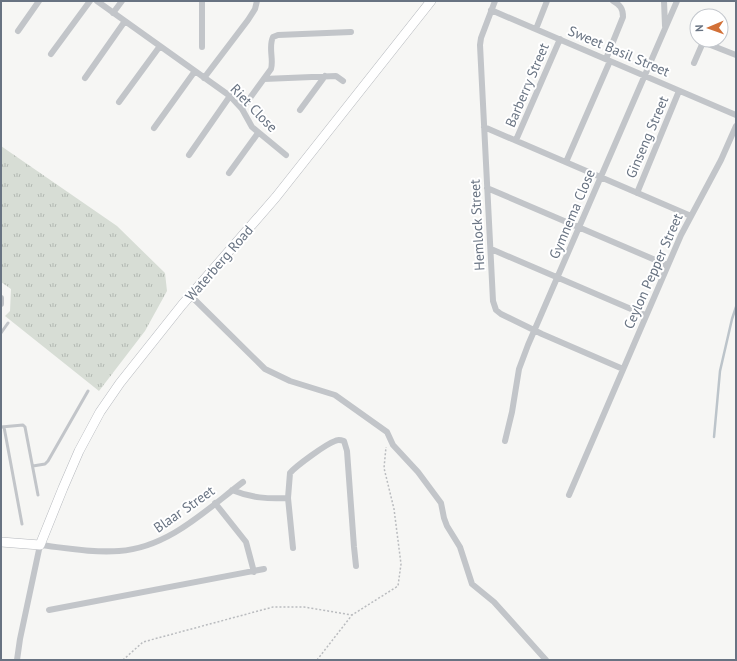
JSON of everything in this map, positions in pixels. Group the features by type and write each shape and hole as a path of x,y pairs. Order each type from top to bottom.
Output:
{"street":[{"path":"18,31 39,1"},
{"path":"52,54 90,1"},
{"name":"Riet Close","path":"97,1 230,96 242,109 252,127 286,155"},
{"path":"113,12 122,1"},
{"path":"202,1 202,47"},
{"path":"204,78 251,16 257,1"},
{"name":"Waterberg Road","path":"40,545 72,465 96,418 120,383 190,295 276,197 431,1"},
{"name":"Hemlock Street","path":"495,1 480,41 493,301 496,310 501,314 534,330 623,369"},
{"path":"536,29 547,1"},
{"path":"566,162 608,60 623,17 623,10 613,1"},
{"path":"664,1 665,28"},
{"name":"Gymnema Close","path":"505,441 512,412 519,369 534,330 677,1"},
{"name":"Sweet Basil Street","path":"491,10 736,116"},
{"path":"85,78 125,21"},
{"path":"242,109 271,69 271,41 275,36 351,32"},
{"name":"Barberry Street","path":"516,140 560,39"},
{"path":"119,102 160,46"},
{"path":"694,63 701,48"},
{"path":"720,48 736,55"},
{"path":"154,128 195,71"},
{"path":"300,110 325,76"},
{"path":"264,79 336,76 343,81"},
{"name":"Ginseng Street","path":"637,193 679,91"},
{"path":"189,155 230,96"},
{"name":"Ceylon Pepper Street","path":"569,494 667,265 721,160 736,126"},
{"path":"484,127 691,216"},
{"path":"229,173 258,132"},
{"path":"488,188 667,265"},
{"path":"491,249 645,316"},
{"path":"190,295 265,369 290,381 335,395 387,432 393,445 418,472 441,503 447,526 460,547 472,584 494,602 546,660"},
{"path":"1,298 1,304"},
{"path":"293,548 288,498 289,476 292,471 335,441 344,441 347,451 356,566"},
{"name":"Blaar Street","path":"40,545 109,551 124,551 145,547 174,534 243,482"},
{"path":"232,490 252,497 288,498"},
{"path":"215,503 246,542 254,572"},
{"path":"1,542 40,545 17,660"},
{"path":"49,610 264,570"}],"lane":[{"path":"1,333 8,323"},
{"path":"33,466 44,464 48,461 88,391"},
{"path":"22,524 2,427 23,424 25,427 38,495"}],"path":[{"path":"318,660 352,615 398,586 400,564 394,509 384,468 386,446"},
{"path":"123,660 143,642 273,607 304,607 352,615"}],"green space":[{"path":"1,146 117,226 165,273 167,291 145,331 99,391 5,316 10,311 11,289 1,282"}],"waterway":[{"path":"714,437 720,371 736,307"}]}
